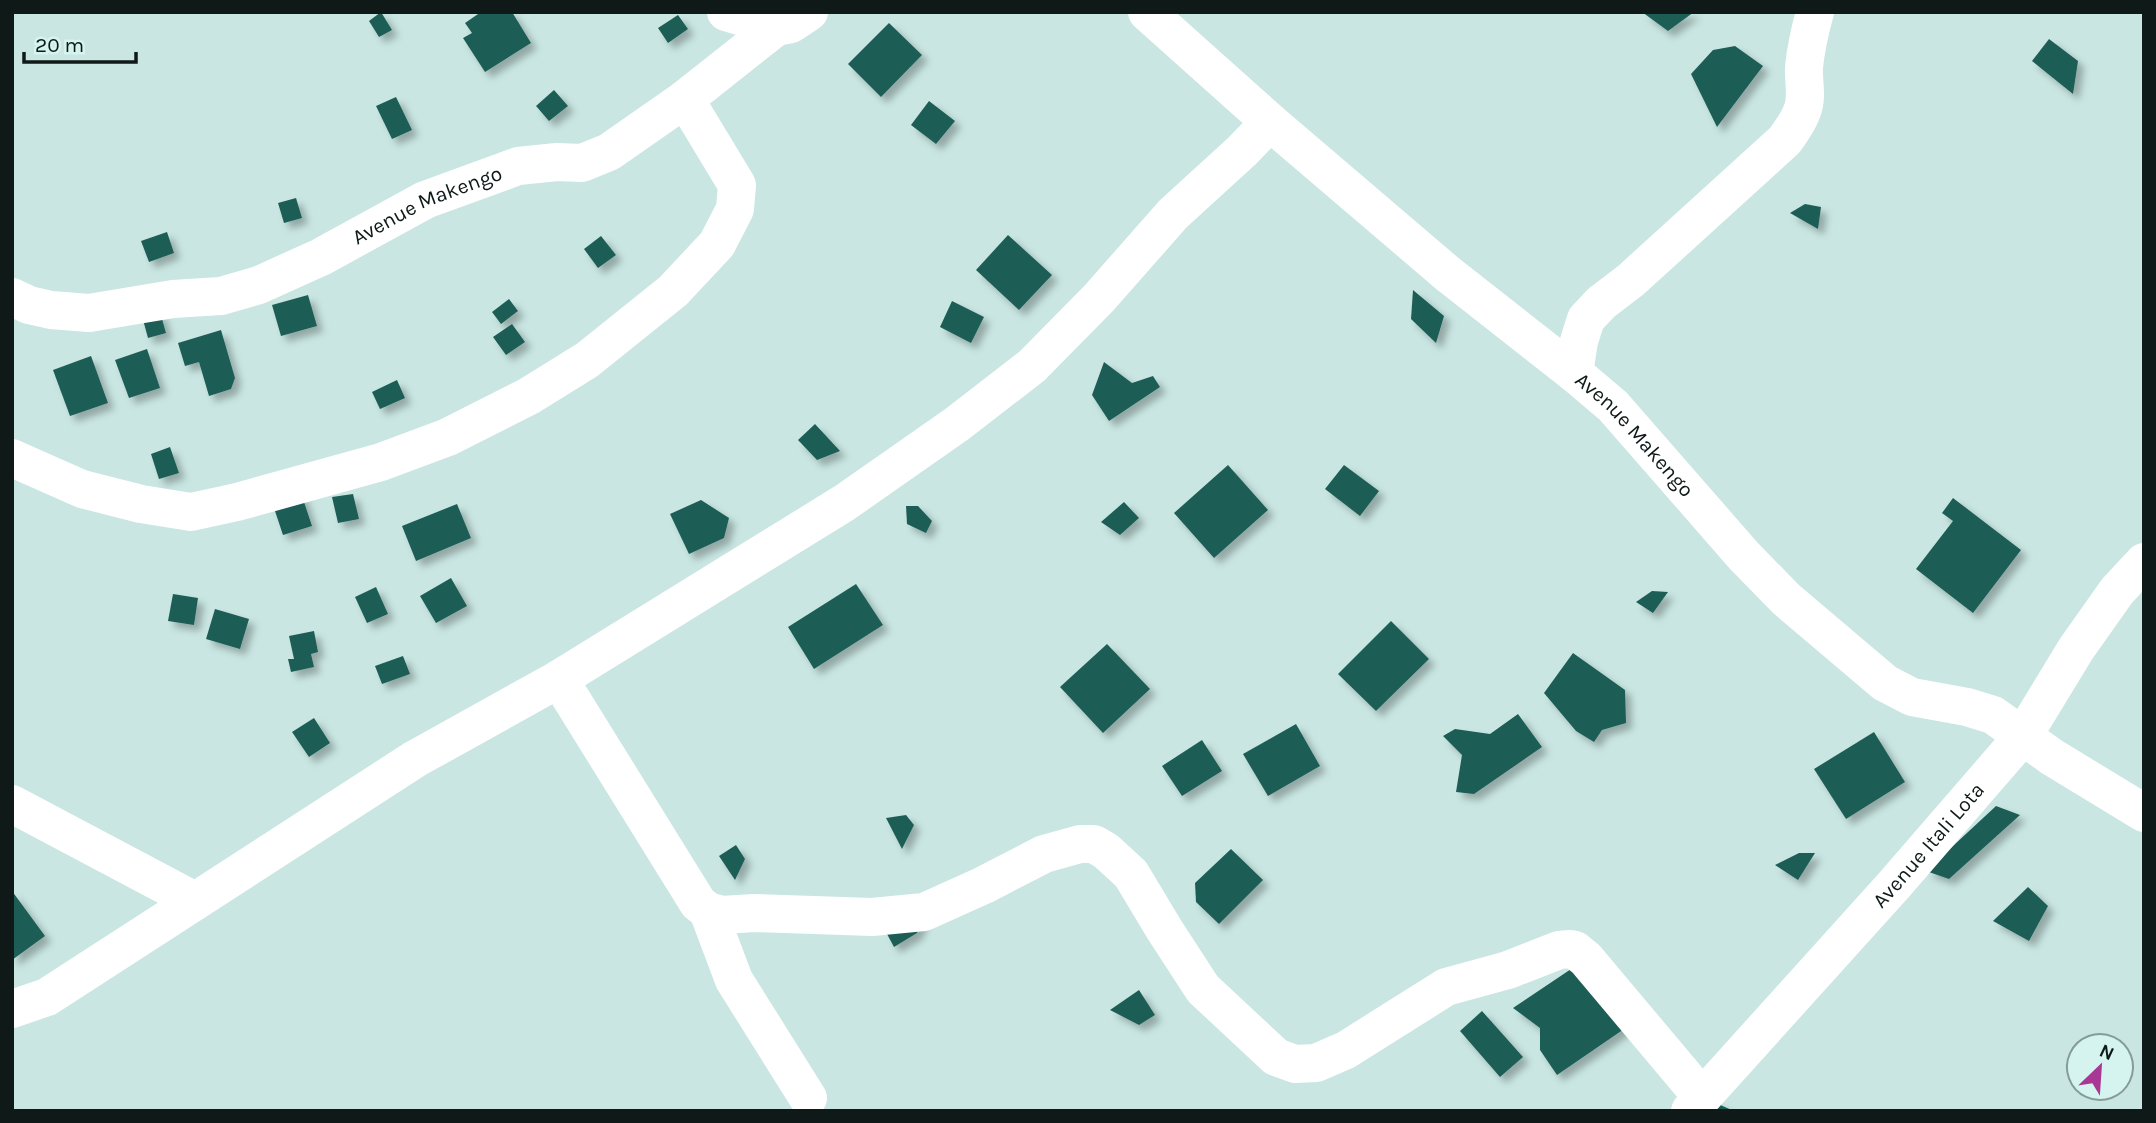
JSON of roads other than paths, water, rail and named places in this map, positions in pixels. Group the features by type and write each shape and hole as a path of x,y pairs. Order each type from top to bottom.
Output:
{"street":[{"path":"726,12 792,19"},
{"name":"Avenue Makengo","path":"1147,12 1270,122 1448,274 1613,406 1735,546 1786,599 1885,683 1912,696 1993,715 2052,757 2144,813"},
{"path":"1574,373 1586,319 1785,140 1794,127 1804,104 1807,41 1815,12"},
{"name":"Avenue Makengo","path":"12,297 29,305 51,310 89,313 173,299 221,296 259,285 321,257 425,200 518,166 556,162 582,163 609,152 792,19"},
{"path":"12,458 82,489 141,504 191,512 380,462 448,437 529,396 587,360 673,291 717,244 735,209 737,185 685,99"},
{"path":"12,1009 47,998 415,759 559,679 844,503 957,424 1032,366 1099,298 1173,214 1270,122"},
{"name":"Avenue Itali Lota","path":"1696,1104 1894,885 2023,736 2076,649 2117,591 2144,562"},
{"path":"559,679 698,903 708,911 721,915 755,913 872,917 925,912 1044,854 1080,844 1094,844 1106,851 1131,874 1203,989 1276,1057 1295,1065 1316,1063 1346,1049 1446,986 1508,970 1559,950 1570,949 1586,959 1696,1104"},
{"path":"12,804 195,901"},
{"path":"708,911 734,980 807,1098"}]}
